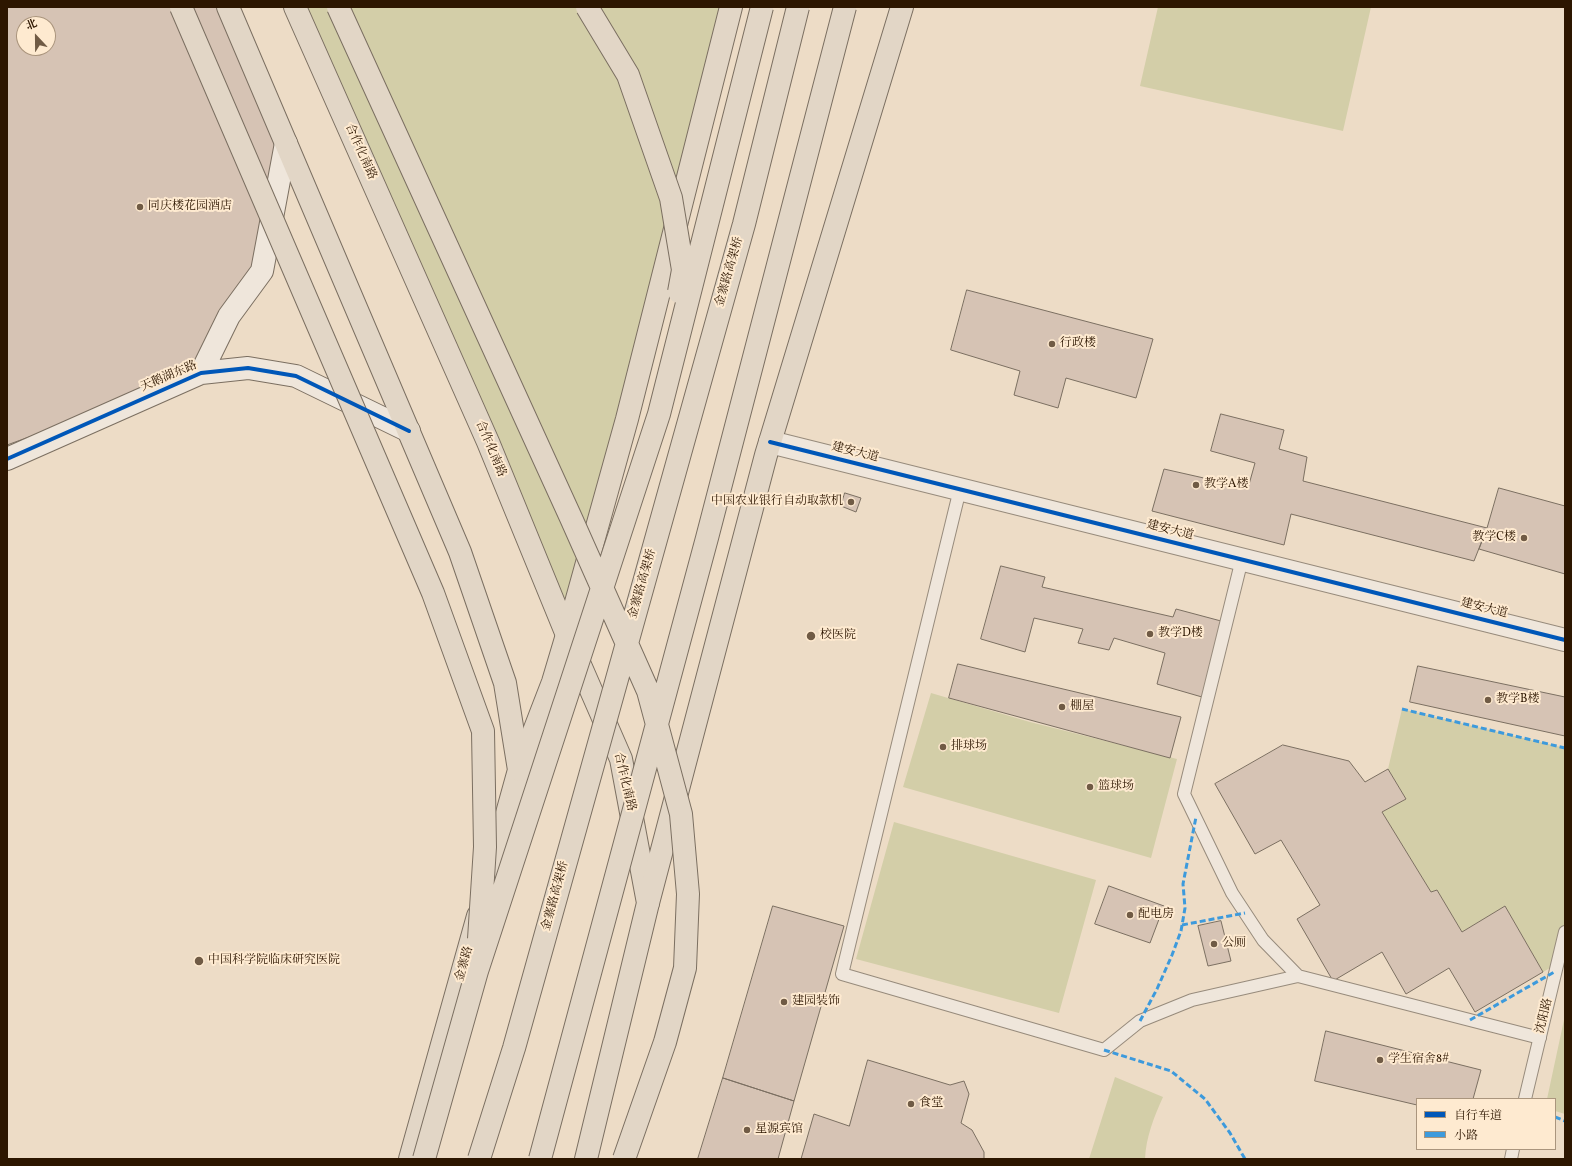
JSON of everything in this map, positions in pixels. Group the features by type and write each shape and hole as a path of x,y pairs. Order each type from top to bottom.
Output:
{"main road":[{"path":"181,7 433,593 483,731 485,847 477,971"},
{"path":"228,7 460,552 505,682 519,770"},
{"name":"合作化南路","path":"295,7 485,435 567,635 621,759 648,903"},
{"path":"338,7 565,504 648,691 681,814 688,894 685,968 665,1042 624,1159"},
{"path":"587,7 628,75 671,198 683,270 659,414"},
{"name":"金寨路","path":"410,1159 519,770 553,682 567,635 627,419 732,7"},
{"path":"424,1159 477,971 659,414 762,7"},
{"name":"金寨路高架桥","path":"479,1159 514,1048 742,232 798,7"},
{"path":"540,1159 707,538 845,7"},
{"path":"837,36 848,7"},
{"path":"586,1159 648,903 770,442 902,7"}],"street":[{"name":"天鹅湖东路","path":"201,373 229,316 262,271 286,143"},
{"name":"天鹅湖东路","path":"7,459 201,373 248,368 296,376 409,431"},
{"name":"建安大道","path":"770,442 1565,640"}],"lane":[{"path":"960,489 842,974 1104,1050 1140,1021 1192,1000 1298,976 1540,1038"},
{"path":"1242,559 1184,794 1232,893 1263,940 1298,976"},
{"name":"沈阳路","path":"1525,1098 1565,932"}],"shaded area":[{"path":"295,7 731,7 567,635"},
{"path":"1158,7 1371,7 1343,131 1140,86"},
{"path":"931,693 1030,722 1177,759 1151,858 903,787"},
{"path":"1402,709 1565,748 1565,932 1557,964 1543,972 1505,906 1462,932 1437,890 1431,892 1382,812 1406,799 1388,769"},
{"path":"894,822 1096,880 1059,1013 856,959"},
{"path":"1565,1015 1565,1114 1556,1111 1556,1098 1547,1098"},
{"path":"1115,1077 1163,1097 1151,1127 1145,1159 1089,1159"}],"building":[{"name":"同庆楼花园酒店","path":"7,7 228,7 286,143 262,271 178,383 7,445"},
{"name":"行政楼","path":"967,290 1153,339 1136,398 1066,378 1058,408 1014,395 1020,371 951,350"},
{"name":"教学A楼","path":"1221,414 1284,430 1279,449 1307,457 1303,481 1487,528 1474,561 1291,514 1284,545 1152,511 1164,469 1248,488 1255,463 1211,451"},
{"name":"教学C楼","path":"1499,488 1565,506 1565,574 1479,549"},
{"name":"中国农业银行自动取款机","path":"845,493 861,498 856,512 841,506"},
{"name":"教学D楼","path":"1001,566 1045,577 1042,587 1173,617 1176,609 1221,621 1202,697 1157,684 1165,653 1114,638 1109,650 1078,643 1083,629 1034,618 1025,652 981,639"},
{"name":"棚屋","path":"958,664 1181,717 1170,758 949,698"},
{"name":"教学B楼","path":"1418,666 1565,697 1565,736 1410,702"},
{"path":"1283,745 1349,761 1365,782 1388,769 1406,799 1382,812 1431,892 1437,890 1462,932 1505,906 1543,972 1475,1012 1449,968 1406,994 1382,952 1333,981 1297,919 1320,905 1281,840 1255,854 1215,784"},
{"name":"配电房","path":"1109,886 1164,906 1150,943 1095,924"},
{"name":"建园装饰","path":"773,906 844,926 794,1101 723,1078"},
{"name":"公厕","path":"1221,921 1231,961 1208,966 1198,926"},
{"name":"学生宿舍8#","path":"1326,1031 1481,1070 1473,1098 1416,1098 1416,1105 1315,1081"},
{"name":"食堂","path":"868,1060 950,1085 964,1081 969,1094 961,1123 972,1130 984,1152 984,1159 801,1159 814,1114 849,1126"},
{"name":"星源宾馆","path":"723,1078 794,1101 778,1159 698,1159"}],"marked path":[{"path":"1402,709 1565,748"},
{"path":"1140,1021 1157,989 1181,931 1185,908 1183,884 1196,817"},
{"path":"1182,925 1245,913"},
{"path":"1470,1020 1556,971"},
{"path":"1104,1050 1171,1071 1205,1099 1230,1133 1245,1159"},
{"path":"1556,1117 1565,1121"}],"cycle path":[{"path":"7,459 201,373 248,368 296,376 409,431"},
{"path":"770,442 1565,640"}],"place":[{"name":"同庆楼花园酒店","path":"140,207"},
{"name":"行政楼","path":"1052,344"},
{"name":"教学A楼","path":"1196,485"},
{"name":"中国农业银行自动取款机","path":"851,502"},
{"name":"教学C楼","path":"1524,538"},
{"name":"教学D楼","path":"1150,634"},
{"name":"校医院","path":"811,636"},
{"name":"教学B楼","path":"1488,700"},
{"name":"棚屋","path":"1062,707"},
{"name":"排球场","path":"943,747"},
{"name":"篮球场","path":"1090,787"},
{"name":"配电房","path":"1130,915"},
{"name":"公厕","path":"1214,944"},
{"name":"中国科学院临床研究医院","path":"199,961"},
{"name":"建园装饰","path":"784,1002"},
{"name":"学生宿舍8#","path":"1380,1060"},
{"name":"食堂","path":"911,1104"},
{"name":"星源宾馆","path":"747,1130"}]}
